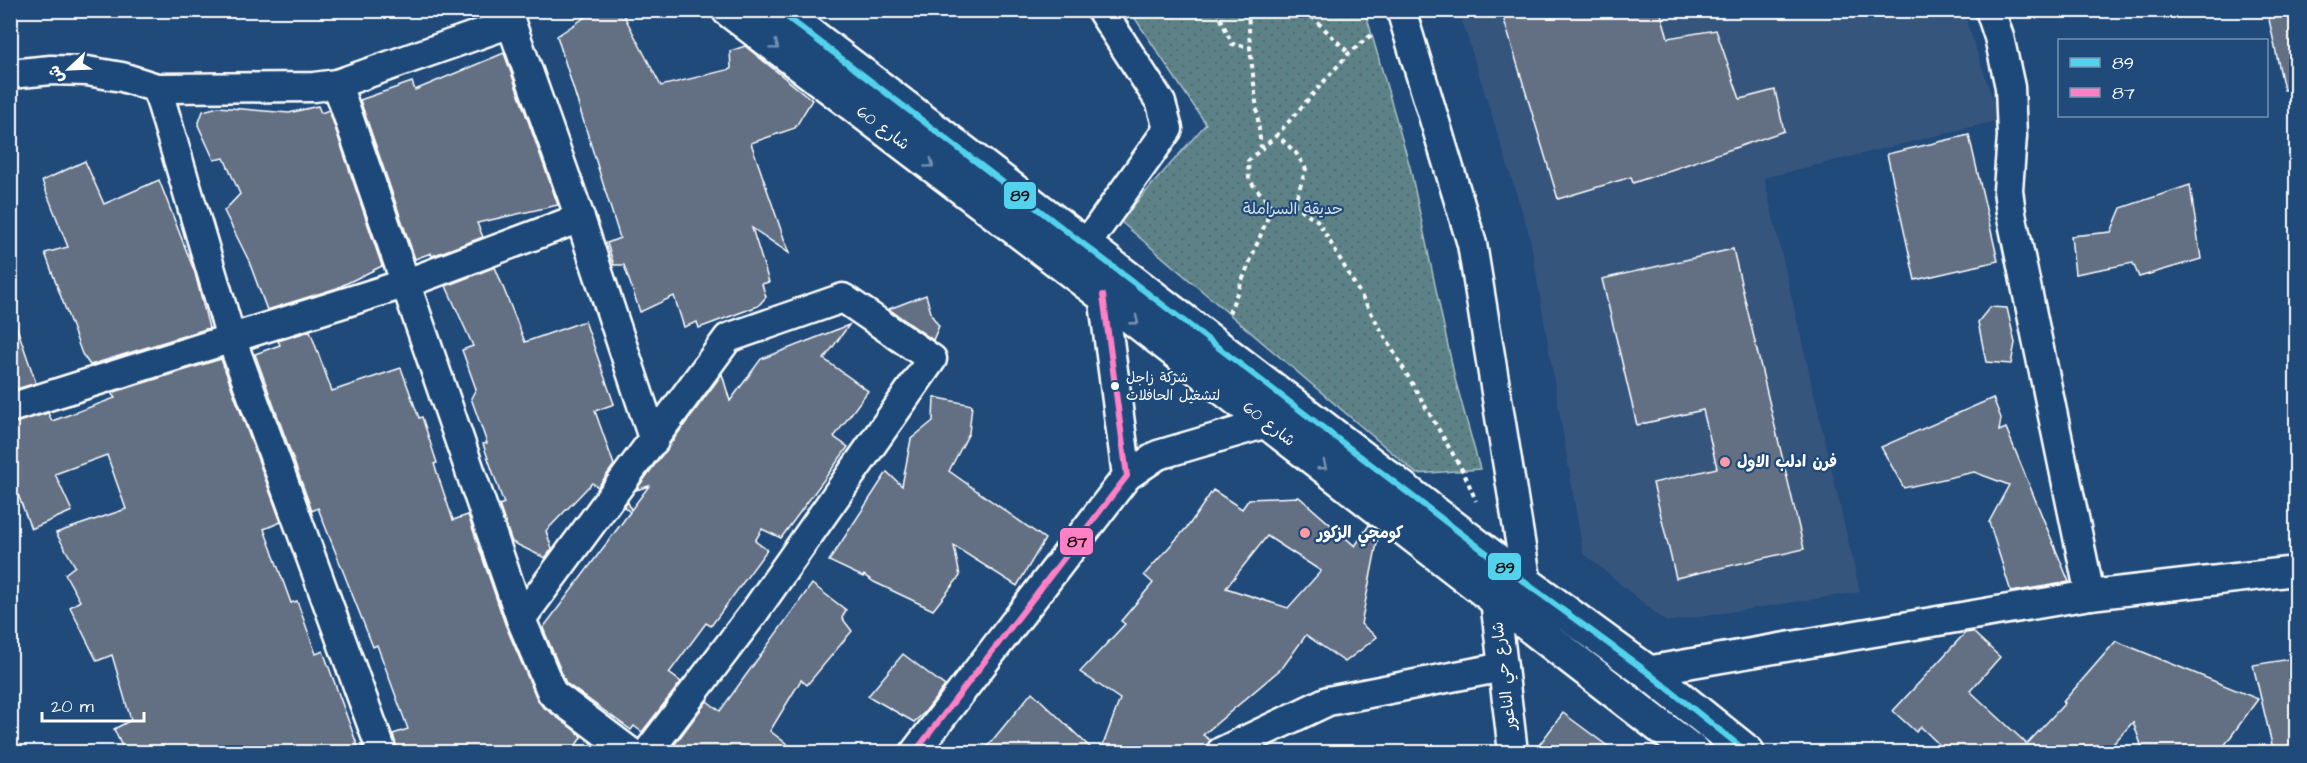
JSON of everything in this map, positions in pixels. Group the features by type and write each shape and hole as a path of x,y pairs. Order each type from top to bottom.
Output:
{"main road":[{"name":"شارع 60","path":"729,10 1693,753"},
{"name":"شارع 60","path":"778,10 1527,584 1646,671 1747,753"}],"street":[{"path":"1085,246 1168,129 1161,103 1101,10"},
{"path":"1990,10 2006,62 2011,95 2012,136 2008,190 2011,213 2090,595"},
{"path":"1403,15 1472,244 1527,584"},
{"path":"10,74 51,70 87,71 157,88 314,87 337,84 511,22 580,218 654,441"},
{"path":"337,84 521,619 552,693 630,753"},
{"path":"157,88 231,338 382,753"},
{"path":"10,408 407,283 580,218"},
{"path":"1103,296 1127,476"},
{"path":"521,619 728,338 843,298 932,359 753,614 648,753"},
{"path":"917,752 1127,476 1158,454 1267,423"},
{"path":"1646,671 2090,595 2296,571"},
{"name":"شارع حي الناعور","path":"1495,600 1513,753"},
{"path":"1221,753 1328,701 1503,667"}],"path":[{"path":"1217,10 1232,44 1250,47"},
{"path":"1248,10 1261,148"},
{"path":"1305,10 1348,53"},
{"path":"1272,207 1249,180 1248,161 1277,135 1348,53 1370,35 1403,15"},
{"path":"1277,135 1296,153 1306,169 1294,205"},
{"path":"1272,207 1294,205 1318,221 1465,475 1478,508"},
{"path":"1214,345 1272,207"}],"shaded area":[{"path":"1459,11 1963,11 2000,120 1764,178 1860,592 1666,622 1583,553 1530,237"}],"green space":[{"name":"حديقة السراملة","path":"1130,11 1365,11 1410,167 1455,379 1480,469 1417,474 1120,221 1206,124"}],"building":[{"path":"596,10 621,10 661,86 731,69 730,51 745,46 812,100 795,128 751,143 789,253 752,228 769,282 762,284 766,297 758,306 699,328 697,322 684,327 674,296 640,312 624,265 614,265 607,243 620,238 557,36"},
{"path":"1501,10 1660,10 1668,38 1716,30 1740,99 1775,90 1784,131 1633,183 1631,177 1558,199"},
{"path":"2267,10 2296,10 2296,89 2284,90"},
{"path":"504,53 558,205 477,223 483,237 432,256 431,253 415,259 360,100 412,82 415,90"},
{"path":"318,106 321,113 329,110 382,266 337,288 267,310 248,259 224,211 240,194 224,158 214,160 198,125 203,111 218,107 289,113"},
{"path":"1969,135 1998,261 1915,280 1887,154"},
{"path":"85,161 104,204 159,180 195,273 209,328 90,365 82,354 45,253 68,247 42,181"},
{"path":"2190,185 2201,259 2139,277 2133,263 2075,274 2071,236 2111,232 2121,208"},
{"path":"1733,249 1804,549 1676,578 1653,483 1717,468 1703,410 1637,425 1602,279"},
{"path":"495,267 525,342 585,321 614,404 595,411 614,465 598,487 592,483 546,531 552,549 545,558 512,542 499,505 504,503 483,444 487,443 471,398 476,389 462,350 473,346 446,286"},
{"path":"926,295 932,316 939,326 933,340 889,309"},
{"path":"1990,307 2007,308 2015,343 2011,364 1986,362 1978,322"},
{"path":"15,322 36,383 10,391 10,323"},
{"path":"849,325 824,359 868,391 834,437 848,447 781,538 762,529 755,541 767,550 711,626 706,623 669,673 681,682 642,732 634,726 631,730 566,683 543,628 630,512 624,507 628,502 631,510 649,486 636,490 722,374 730,401 761,359"},
{"path":"310,331 332,391 401,368 419,418 422,417 437,463 434,464 453,520 468,515 505,624 537,699 542,706 582,736 571,753 398,753 393,734 408,729 377,645 373,647 318,508 312,511 255,354 280,345 278,341"},
{"path":"221,359 281,522 264,529 291,603 297,601 316,654 323,651 358,747 362,746 365,753 125,753 114,729 131,720 112,655 97,661 70,607 80,601 65,574 75,566 56,533 126,509 107,455 55,474 72,511 31,529 10,473 10,424 48,413 52,421 115,398 111,393"},
{"path":"934,397 972,405 969,433 949,471 1045,539 1017,586 954,546 960,576 933,610 864,575 863,577 829,561 887,472 902,486 911,439 933,421"},
{"path":"1993,398 2001,418 1999,431 2006,428 2069,582 2011,592 1989,522 2009,485 1974,472 1904,488 1881,447"},
{"path":"1213,490 1242,509 1249,499 1299,497 1355,546 1369,525 1379,533 1361,624 1377,637 1345,662 1306,635 1283,667 1203,735 1210,740 1205,753 1100,753 1120,699 1080,672 1125,624 1121,621 1153,583 1144,575 1189,525","holes":["1267,536 1321,571 1288,608 1226,588"]},
{"path":"812,584 846,610 842,618 852,631 807,685 801,680 770,731 799,753 669,752 707,701 720,711"},
{"path":"1973,632 2000,657 1970,691 2027,744 2065,703 2063,702 2116,641 2258,699 2219,753 2144,753 2133,722 2105,753 1948,753 1921,727 1916,732 1893,711 1965,633"},
{"path":"903,654 945,686 914,722 868,696"},
{"path":"2296,658 2296,753 2274,753 2253,665"},
{"path":"1032,692 1096,753 982,753"},
{"path":"1563,713 1617,753 1533,753"}],"transit line":[{"name":"89","path":"778,10 1527,584 1646,671 1747,752"},
{"name":"87","path":"915,752 1127,476 1103,295"}],"place":[{"name":"شركة زاجل لتشغيل الحافلات","path":"1115,386"},
{"name":"فرن ادلب الاول","path":"1725,462"},
{"name":"كومجي الزكور","path":"1305,533"}]}
